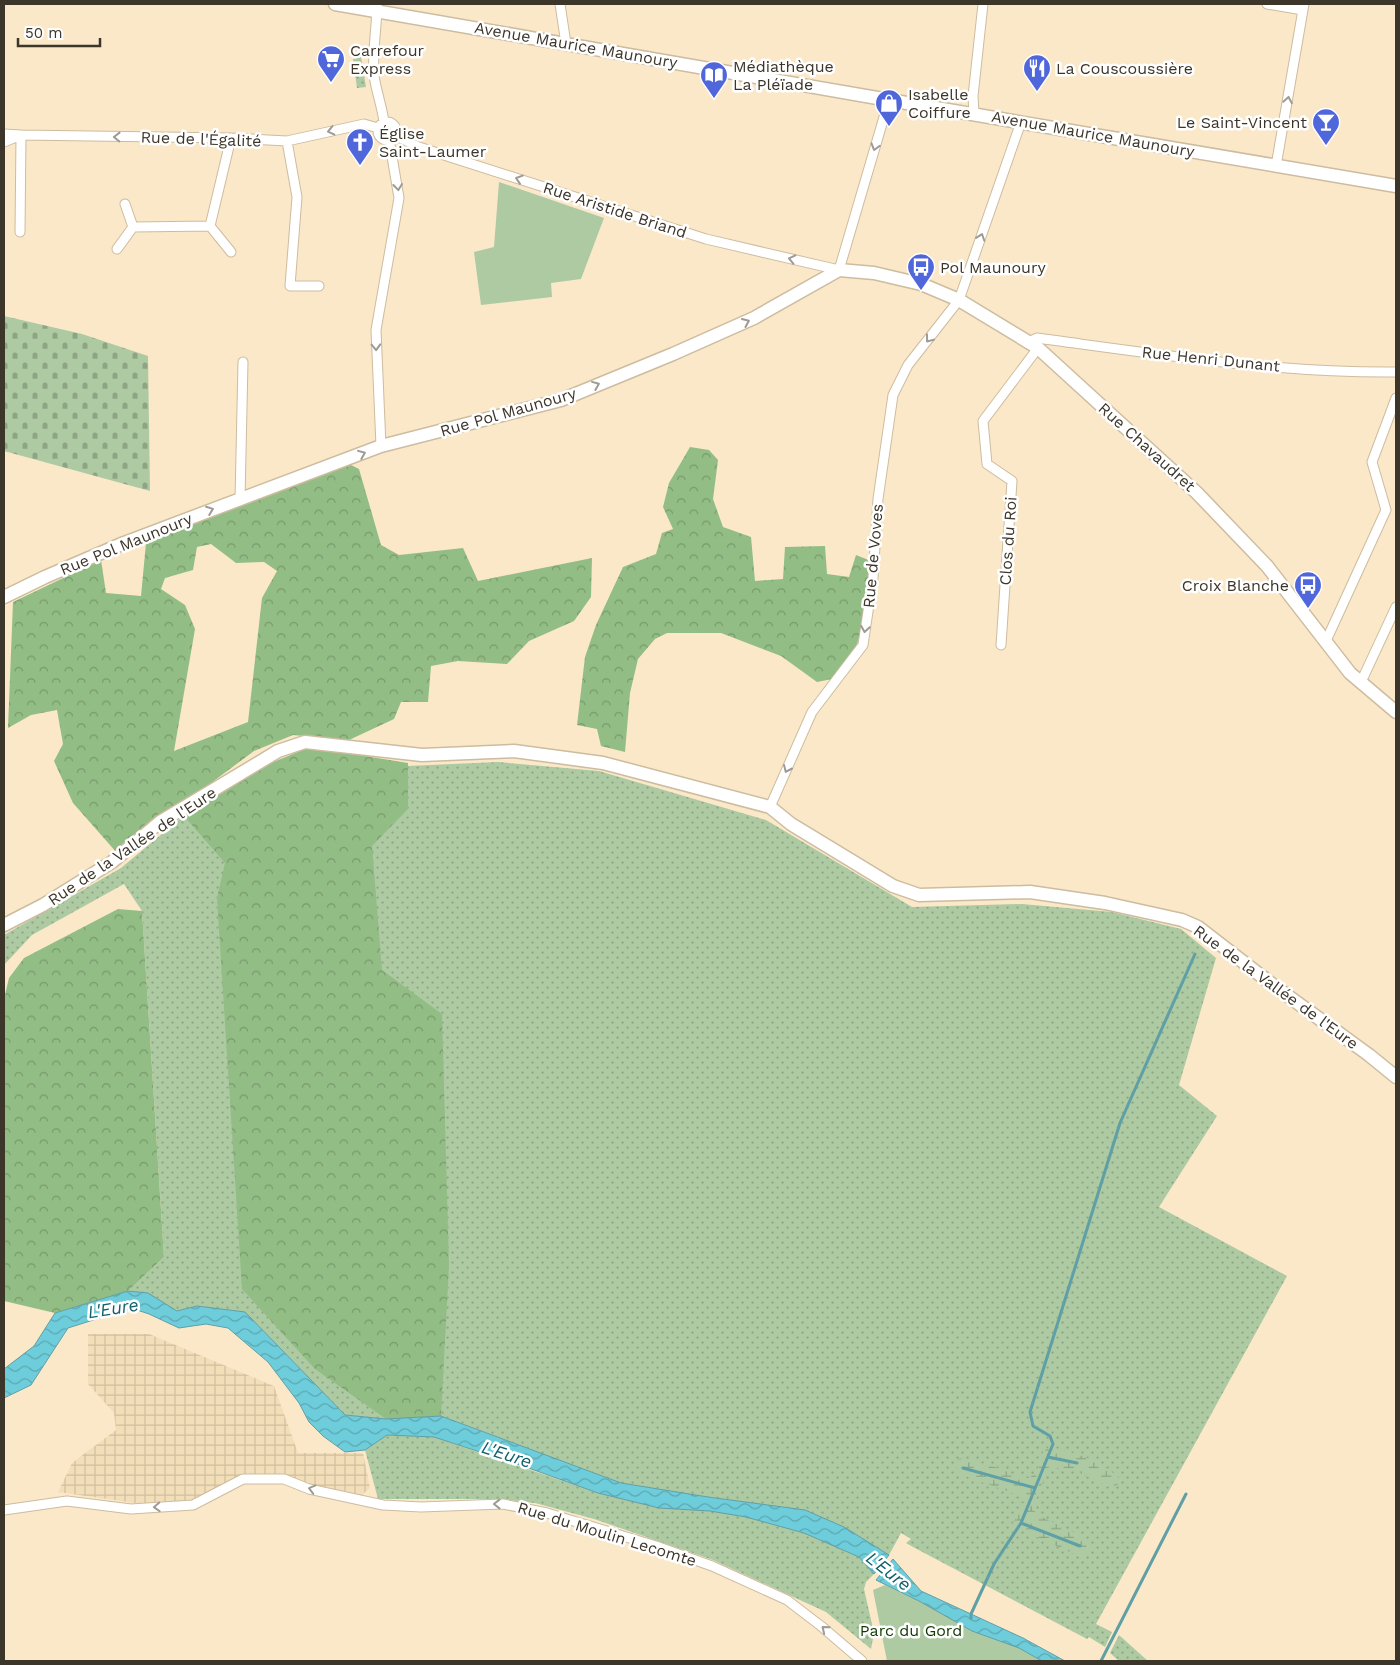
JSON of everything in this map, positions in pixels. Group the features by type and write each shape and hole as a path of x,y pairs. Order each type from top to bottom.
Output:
{"street":[{"name":"Avenue Maurice Maunoury","path":"335,4 377,7 566,44 1396,186"},
{"path":"560,4 566,44"},
{"path":"974,114 973,96 982,4"},
{"path":"1267,4 1304,7 1276,166"},
{"path":"377,7 373,59 374,76 383,111 378,133 381,138 392,137"},
{"path":"839,270 889,100"},
{"path":"381,125 390,122 396,130 392,137 399,198 376,330 381,446"},
{"name":"Rue de Voves","path":"770,807 812,712 862,645 873,578 878,498 893,395 908,366 959,300 1021,122"},
{"name":"Rue de l'Égalité","path":"4,134 231,138 288,141 364,124 381,125"},
{"path":"20,232 21,135"},
{"name":"Rue de l'Égalité","path":"4,142 21,135"},
{"name":"Rue Aristide Briand","path":"392,137 681,232 839,270"},
{"path":"210,226 231,138"},
{"path":"288,141 297,197 290,286 319,286"},
{"path":"125,204 133,227"},
{"path":"133,227 210,226"},
{"path":"210,226 231,252"},
{"path":"117,249 133,227"},
{"name":"Rue Chavaudret","path":"839,270 874,273 921,284 959,300 1032,346 1197,493 1267,566 1350,672 1396,712"},
{"name":"Rue Pol Maunoury","path":"4,597 124,543 381,446 562,400 754,318 839,270"},
{"name":"Rue Henri Dunant","path":"1032,346 1037,338 1221,362 1358,373 1396,372"},
{"name":"Clos du Roi","path":"1001,645 1012,481 987,464 983,422 1032,346"},
{"path":"240,499 243,362"},
{"path":"1326,641 1386,510 1372,462 1396,398"},
{"path":"1361,682 1396,607"},
{"name":"Rue de la Vallée de l'Eure","path":"4,925 43,905 112,862 160,822 278,751 305,742 422,755 514,751 602,763 770,807 791,824 893,886 919,895 1030,892 1104,903 1182,920 1198,927 1396,1077"},
{"name":"Rue du Moulin Lecomte","path":"4,1510 67,1501 131,1509 193,1505 243,1479 284,1479 309,1489 383,1505 421,1507 503,1504 547,1513 656,1546 712,1566 787,1600 862,1661"}],"shaded area":[{"path":"88,1334 149,1334 274,1386 298,1453 363,1453 370,1488 362,1495 310,1486 283,1475 242,1475 192,1503 142,1504 58,1492 72,1463 116,1430 114,1413 88,1384"}],"green space":[{"path":"361,57 366,87 357,88 353,59"},
{"path":"499,182 604,218 581,279 551,283 552,297 481,305 474,252 494,247"},
{"path":"4,316 82,334 148,356 150,491 4,451"},
{"path":"690,447 709,450 718,460 713,499 723,527 751,537 755,581 783,579 785,547 825,546 827,574 849,577 856,555 871,561 862,628 856,647 832,679 817,682 781,656 721,633 667,633 655,639 638,659 630,693 625,752 601,746 597,729 577,725 585,657 596,625 623,567 656,554 662,533 673,529 663,507 669,483"},
{"path":"347,463 359,469 381,545 399,555 463,548 478,581 592,558 591,597 574,621 529,641 507,664 458,661 431,666 428,702 401,702 394,719 349,740 293,735 254,751 117,853 73,803 54,761 63,744 57,710 31,715 8,728 13,602 101,560 106,593 141,596 146,543 200,519","holes":["211,544 236,563 264,562 277,571 262,598 248,722 174,751 195,629 185,605 161,589 165,578 193,570 197,547"]},
{"path":"310,747 408,763 408,809 372,846 382,970 442,1014 449,1265 441,1416 386,1419 315,1369 242,1289 217,898 225,863 184,816 266,765"},
{"path":"498,762 599,771 766,820 912,907 1022,904 1112,912 1181,929 1216,958 1179,1085 1217,1116 1159,1207 1287,1276 1096,1624 1112,1632 1105,1647 913,1547 906,1543 911,1539 901,1533 889,1555 844,1527 805,1510 621,1483 442,1416 384,1419 345,1415 245,1312 197,1306 177,1311 148,1293 128,1291 164,1257 142,911 124,884 32,935 4,965 4,935 121,868 193,808 292,771"},
{"path":"118,909 142,911 164,1257 128,1291 55,1313 4,1301 4,999 9,978 24,958"},
{"path":"387,1435 434,1437 598,1493 659,1508 712,1511 747,1517 804,1533 859,1557 874,1574 866,1582 864,1589 874,1633 871,1649 826,1612 713,1560 594,1519 535,1503 500,1499 378,1499 365,1450"},
{"path":"1049,1447 1068,1451 1086,1458 1103,1466 1118,1477 1118,1485 1111,1487 1072,1470 1064,1468 1048,1469 1032,1509 1040,1516 1087,1539 1091,1548 1089,1553 1076,1555 1011,1527 1021,1507 1022,1502 1018,1495 962,1475 956,1466 957,1459 964,1458 1001,1469 1022,1478 1029,1478 1036,1473 1043,1452"},
{"name":"Parc du Gord","path":"885,1585 919,1601 972,1631 1019,1648 1042,1661 887,1661 873,1590"},
{"path":"1119,1635 1148,1661 1119,1661 1110,1653"}],"water":[{"name":"L'Eure","path":"128,1291 148,1293 177,1311 197,1306 245,1312 345,1415 386,1419 441,1416 621,1483 805,1510 844,1527 889,1555 874,1574 859,1557 804,1533 746,1517 710,1511 659,1508 598,1493 434,1437 387,1435 365,1450 345,1452 323,1436 309,1422 299,1403 268,1362 228,1328 206,1324 179,1328 131,1308 68,1328 31,1385 4,1398 4,1369 34,1346 55,1313"},
{"name":"L'Eure","path":"893,1559 921,1591 1023,1638 1065,1661 1042,1661 1019,1648 972,1631 919,1601 876,1580"}],"waterway":[{"path":"971,1618 971,1614 994,1564 1021,1523 1053,1444 1050,1436 1033,1426 1030,1412 1120,1123 1195,954"},
{"path":"1048,1457 1077,1463"},
{"path":"963,1468 1035,1488"},
{"path":"1101,1661 1186,1494"},
{"path":"1021,1523 1080,1546"}],"place":[{"name":"Carrefour Express","path":"331,83"},
{"name":"La Couscoussière","path":"1037,92"},
{"name":"Médiathèque La Pléïade","path":"714,99"},
{"name":"Isabelle Coiffure","path":"889,127"},
{"name":"Le Saint-Vincent","path":"1326,146"},
{"name":"Église Saint-Laumer","path":"360,166"},
{"name":"Pol Maunoury","path":"921,291"},
{"name":"Croix Blanche","path":"1308,609"}]}
